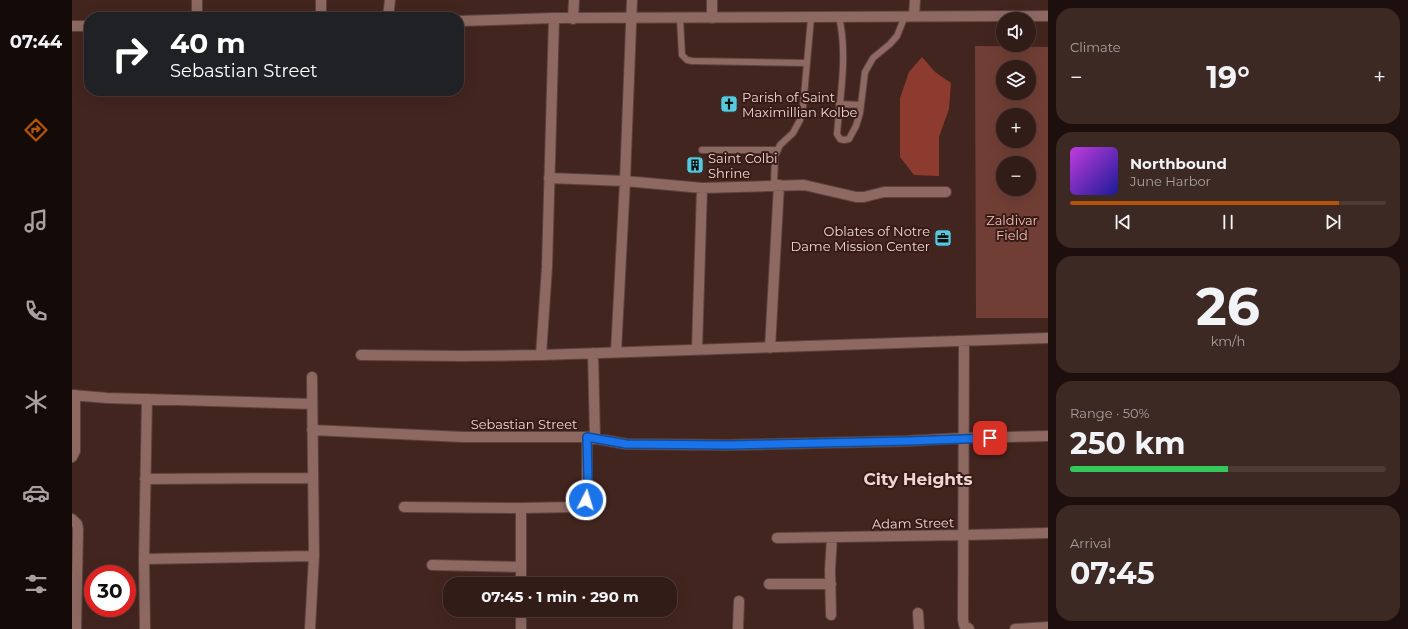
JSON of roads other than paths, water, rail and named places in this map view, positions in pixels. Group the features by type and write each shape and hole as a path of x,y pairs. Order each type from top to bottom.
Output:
{"street":[{"path":"197,0 198,12"},
{"path":"321,0 321,12"},
{"path":"389,12 390,0"},
{"path":"573,19 574,0"},
{"path":"616,352 625,181 632,0"},
{"path":"712,0 712,18"},
{"path":"910,16 915,0"},
{"path":"464,21 554,18 632,19 1048,16"},
{"path":"541,355 547,267 554,18"},
{"path":"72,26 84,26"},
{"path":"549,178 625,181 702,188 804,184 856,197 864,197 884,192 946,192"},
{"path":"770,348 777,185"},
{"path":"697,350 702,188"},
{"path":"360,355 541,355 1048,338"},
{"path":"964,340 963,619 964,625 967,629"},
{"path":"404,507 575,507 583,503 586,500 587,494 591,438 593,353"},
{"path":"310,629 314,556 312,377"},
{"path":"72,457 75,451 74,395 107,398 312,404"},
{"path":"145,629 144,559 147,399"},
{"name":"Sebastian Street","path":"312,430 463,437 591,438 626,444 728,445 1048,436"},
{"path":"145,479 313,478"},
{"path":"521,508 521,577"},
{"path":"72,519 77,524 78,529 74,578 76,629"},
{"name":"Adam Street","path":"778,538 1048,533"},
{"path":"831,615 832,537"},
{"path":"144,559 314,556"},
{"path":"432,565 521,567"},
{"path":"769,584 831,584"},
{"path":"738,629 739,601"},
{"path":"918,613 919,629"},
{"path":"521,617 521,629"},
{"path":"1015,629 1048,627"}],"lane":[{"path":"839,17 842,31 842,44 837,134 840,139 844,140 849,139 856,126 860,114 866,72 873,58 890,44 910,16"},
{"path":"680,18 682,55 687,60 806,63"},
{"path":"777,185 774,162 777,150 793,133 800,120 803,107 811,18"},
{"path":"839,104 861,104"},
{"path":"702,150 777,150"}],"place":[{"name":"Parish of Saint Maximillian Kolbe","path":"729,104"},
{"name":"Saint Colbi Shrine","path":"695,165"},
{"name":"Oblates of Notre Dame Mission Center","path":"943,238"}],"district":[{"name":"City Heights","path":"918,479"}],"park label":[{"name":"Zaldivar Field","path":"1012,228"}]}
